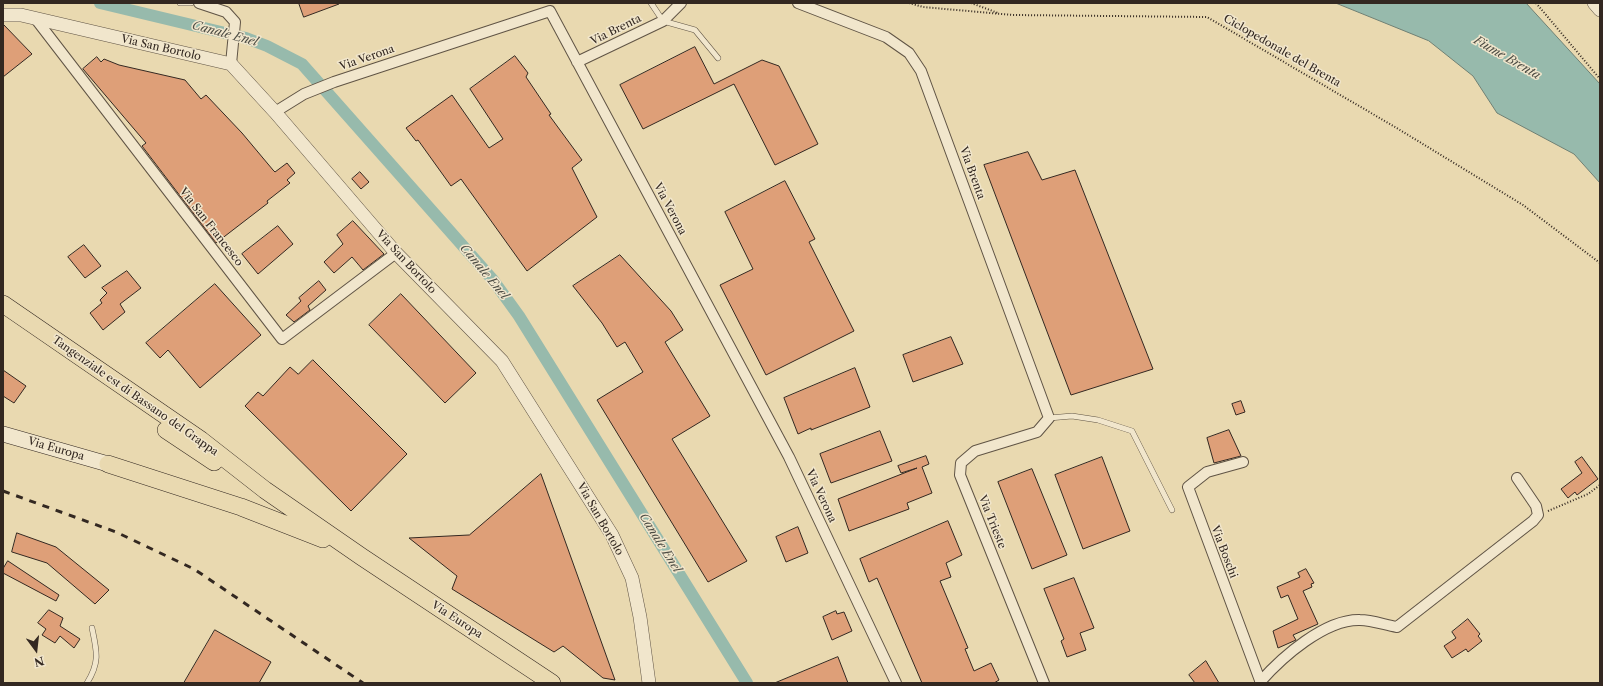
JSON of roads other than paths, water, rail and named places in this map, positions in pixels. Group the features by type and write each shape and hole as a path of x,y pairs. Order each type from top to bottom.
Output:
{"highway":[{"name":"Tangenziale est di Bassano del Grappa","path":"4,308 204,456 265,490 362,557"},
{"path":"108,464 248,509 301,530 362,557"},
{"name":"Via Europa","path":"362,557 552,683"}],"main road":[{"name":"Via Europa","path":"3,434 108,464"}],"street":[{"path":"199,3 226,12 235,22 231,46 231,64"},
{"name":"Via Brenta","path":"577,62 663,20 682,3"},
{"name":"Via Brenta","path":"798,3 886,37 909,53 921,71 1050,418"},
{"path":"1594,3 1600,10"},
{"name":"Via Verona","path":"275,112 304,94 334,82 549,7 789,457 896,683"},
{"name":"Via San Bortolo","path":"3,15 21,15 35,18 231,64 275,112 396,253 502,361 612,535 632,578 640,617 648,683"},
{"name":"Via San Francesco","path":"35,18 282,338 396,253"},
{"name":"Via Trieste","path":"1044,683 960,476 961,463 975,451 1037,432 1050,418"},
{"name":"Via Boschi","path":"1243,462 1207,472 1188,488 1261,682"},
{"path":"1261,682 1277,663 1330,628 1351,620 1362,620 1397,626 1472,570 1538,515 1536,506 1517,478"}],"lane":[{"path":"180,3 191,3"},
{"path":"651,3 663,20 695,30 718,58"},
{"path":"1050,418 1072,416 1098,420 1132,431 1172,510"},
{"path":"87,683 95,670 98,654 92,628"}],"water":[{"name":"Fiume Brenta","path":"1336,3 1526,3 1600,84 1600,183 1574,154 1497,113 1473,76 1429,41"}],"waterway":[{"name":"Canale Enel","path":"100,3 246,38 267,46 302,64 493,280 519,316 747,683"}],"railway":[{"path":"3,491 116,532 194,569 363,683"}]}
